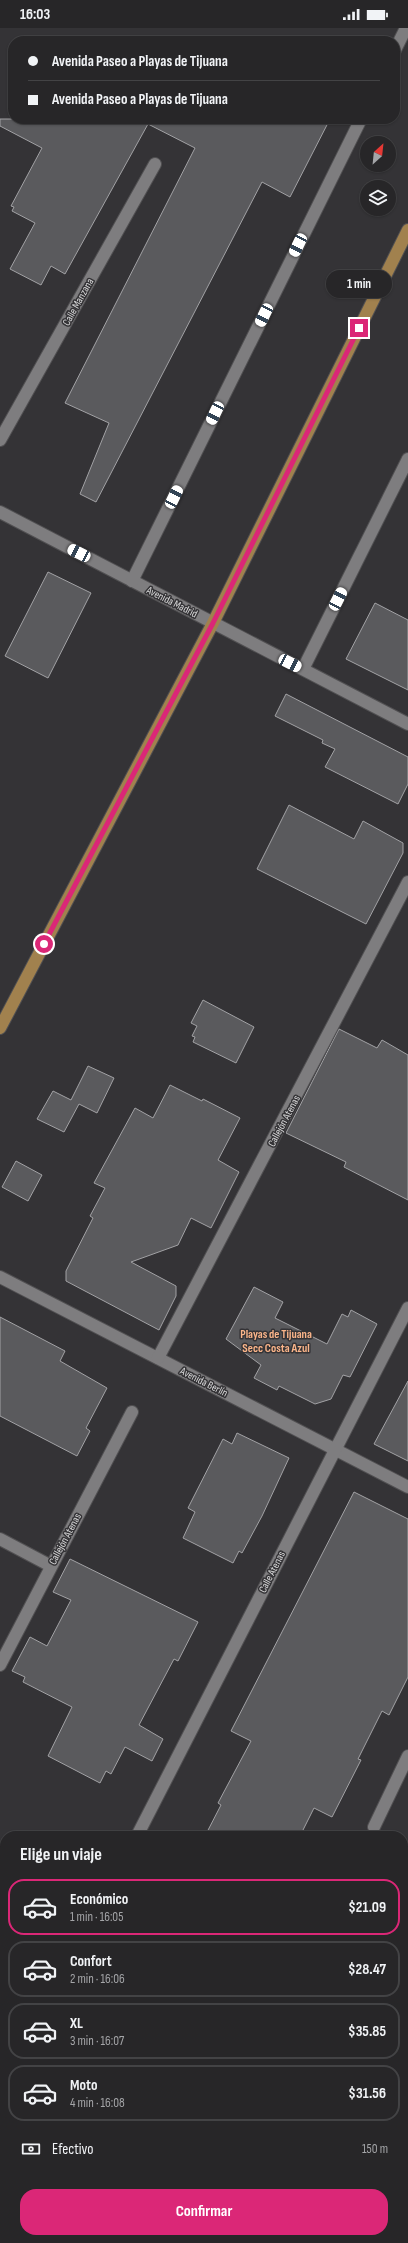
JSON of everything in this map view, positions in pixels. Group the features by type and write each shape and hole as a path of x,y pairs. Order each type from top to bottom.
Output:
{"main road":[{"path":"0,1028 213,623 408,230"}],"street":[{"path":"400,40 406,28"},
{"path":"132,581 359,124"},
{"name":"Calle Manzana","path":"0,440 155,164"},
{"path":"303,669 408,459"},
{"name":"Avenida Madrid","path":"0,512 408,724"},
{"name":"Callejón Atenas","path":"158,1358 408,882"},
{"name":"Avenida Berlín","path":"0,1277 408,1487"},
{"name":"Calle Atenas","path":"140,1831 335,1449 404,1327 408,1308"},
{"name":"Callejón Atenas","path":"0,1665 132,1412"},
{"path":"0,1539 51,1566"},
{"path":"374,1827 408,1756"}],"building":[{"path":"0,119 8,119 8,124 148,124 65,274 51,266 41,285 10,269 35,223 12,211 14,207 11,206 42,148 0,126"},
{"path":"148,124 327,124 290,197 262,182 96,502 80,494 109,423 65,403 195,148"},
{"path":"48,572 91,593 48,678 5,656"},
{"path":"375,603 408,620 408,690 346,659"},
{"path":"286,694 408,757 408,784 398,804 325,767 335,749 322,743 323,740 275,716"},
{"path":"289,805 354,839 363,821 403,843 403,853 366,924 257,869"},
{"path":"203,1000 254,1027 236,1063 193,1042 195,1037 192,1036 197,1026 191,1023"},
{"path":"339,1029 377,1048 382,1040 408,1055 408,1200 344,1167 346,1162 286,1133"},
{"path":"88,1066 114,1078 97,1113 79,1104 64,1132 37,1119 53,1091 71,1100"},
{"path":"170,1085 202,1101 203,1099 240,1118 218,1160 239,1172 211,1228 191,1218 178,1245 131,1262 176,1286 176,1296 159,1330 66,1281 66,1271 93,1218 90,1216 105,1188 94,1183 135,1108 153,1118"},
{"path":"16,1161 42,1175 28,1201 2,1187"},
{"path":"254,1287 283,1302 275,1318 327,1344 342,1314 348,1317 351,1310 377,1324 350,1377 343,1375 331,1399 315,1404 279,1386 277,1390 254,1378 261,1365 226,1339"},
{"path":"0,1317 65,1351 60,1361 107,1388 86,1428 90,1431 77,1456 0,1416"},
{"path":"408,1381 408,1461 374,1444"},
{"path":"237,1433 289,1458 262,1516 242,1553 239,1551 233,1563 183,1538 195,1512 188,1508 223,1439 232,1444"},
{"path":"354,1492 408,1519 408,1677 389,1715 382,1711 358,1759 361,1760 332,1817 314,1808 302,1831 208,1831 221,1805 218,1803 251,1741 231,1731"},
{"path":"70,1559 198,1622 178,1661 174,1659 139,1725 163,1739 152,1761 125,1747 111,1774 106,1771 100,1783 48,1756 72,1707 23,1682 25,1677 12,1671 30,1637 47,1646 71,1600 53,1592"}],"district":[{"name":"Playas de Tijuana Secc Costa Azul","path":"276,1341"}],"route":[{"path":"44,944 213,623 359,328"}]}
